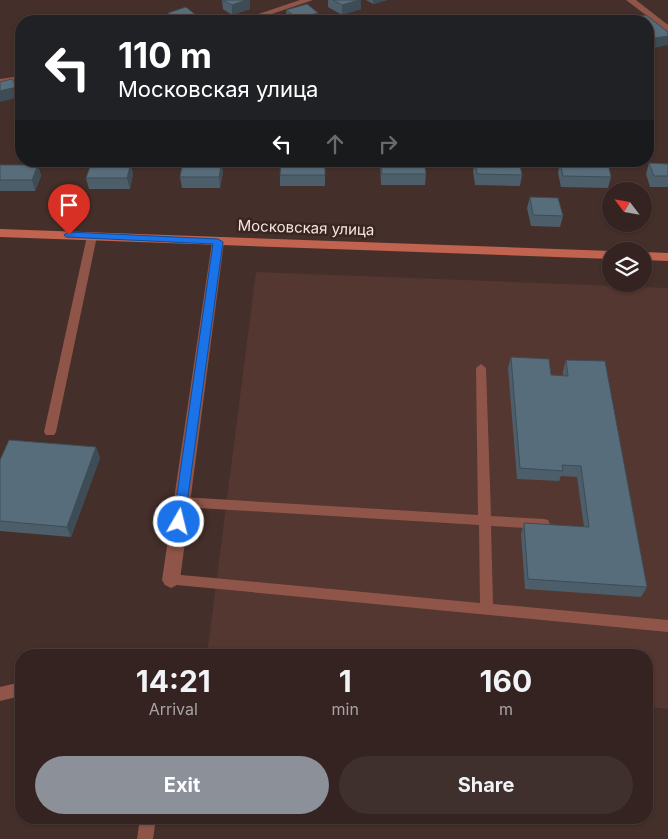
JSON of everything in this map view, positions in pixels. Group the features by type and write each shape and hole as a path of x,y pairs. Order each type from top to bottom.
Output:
{"street":[{"path":"262,15 308,0"},
{"path":"630,0 650,15"},
{"path":"654,18 668,29"},
{"path":"0,82 15,80"},
{"name":"Московская улица","path":"0,233 602,255"},
{"path":"171,580 218,242"},
{"path":"652,256 668,257"}],"lane":[{"path":"50,432 92,236"},
{"path":"481,368 487,610"},
{"path":"182,502 544,524"},
{"path":"171,580 668,626"},
{"path":"0,694 15,690"},
{"path":"146,839 147,824"}],"shaded area":[{"path":"256,272 602,285 602,292 652,292 652,287 668,288 668,709 653,708 653,649 208,649"}],"building":[{"path":"223,0 246,0 232,5"},
{"path":"333,0 359,0 342,5"},
{"path":"307,4 318,13 293,15 286,10"},
{"path":"186,7 196,15 170,15 168,13"},
{"path":"654,21 668,32 668,36 654,38"},
{"path":"12,79 15,87 0,91 0,82"},
{"path":"654,163 668,164 668,176 654,176 651,167 654,167"},
{"path":"0,165 37,167 32,180 0,180"},
{"path":"90,167 130,167 127,178 86,178"},
{"path":"182,167 221,167 219,177 180,177"},
{"path":"281,167 325,167 325,175 280,175"},
{"path":"381,167 425,167 426,174 382,174"},
{"path":"476,167 520,167 522,175 477,174"},
{"path":"561,167 609,167 611,177 563,176"},
{"path":"530,197 558,198 563,216 533,215"},
{"path":"511,357 549,359 551,375 568,376 566,360 605,361 647,587 528,579 524,523 589,527 581,466 562,465 563,471 520,468"},
{"path":"9,440 96,447 67,527 0,521 0,460"}],"route":[{"path":"69,235 218,242 179,522"}]}
